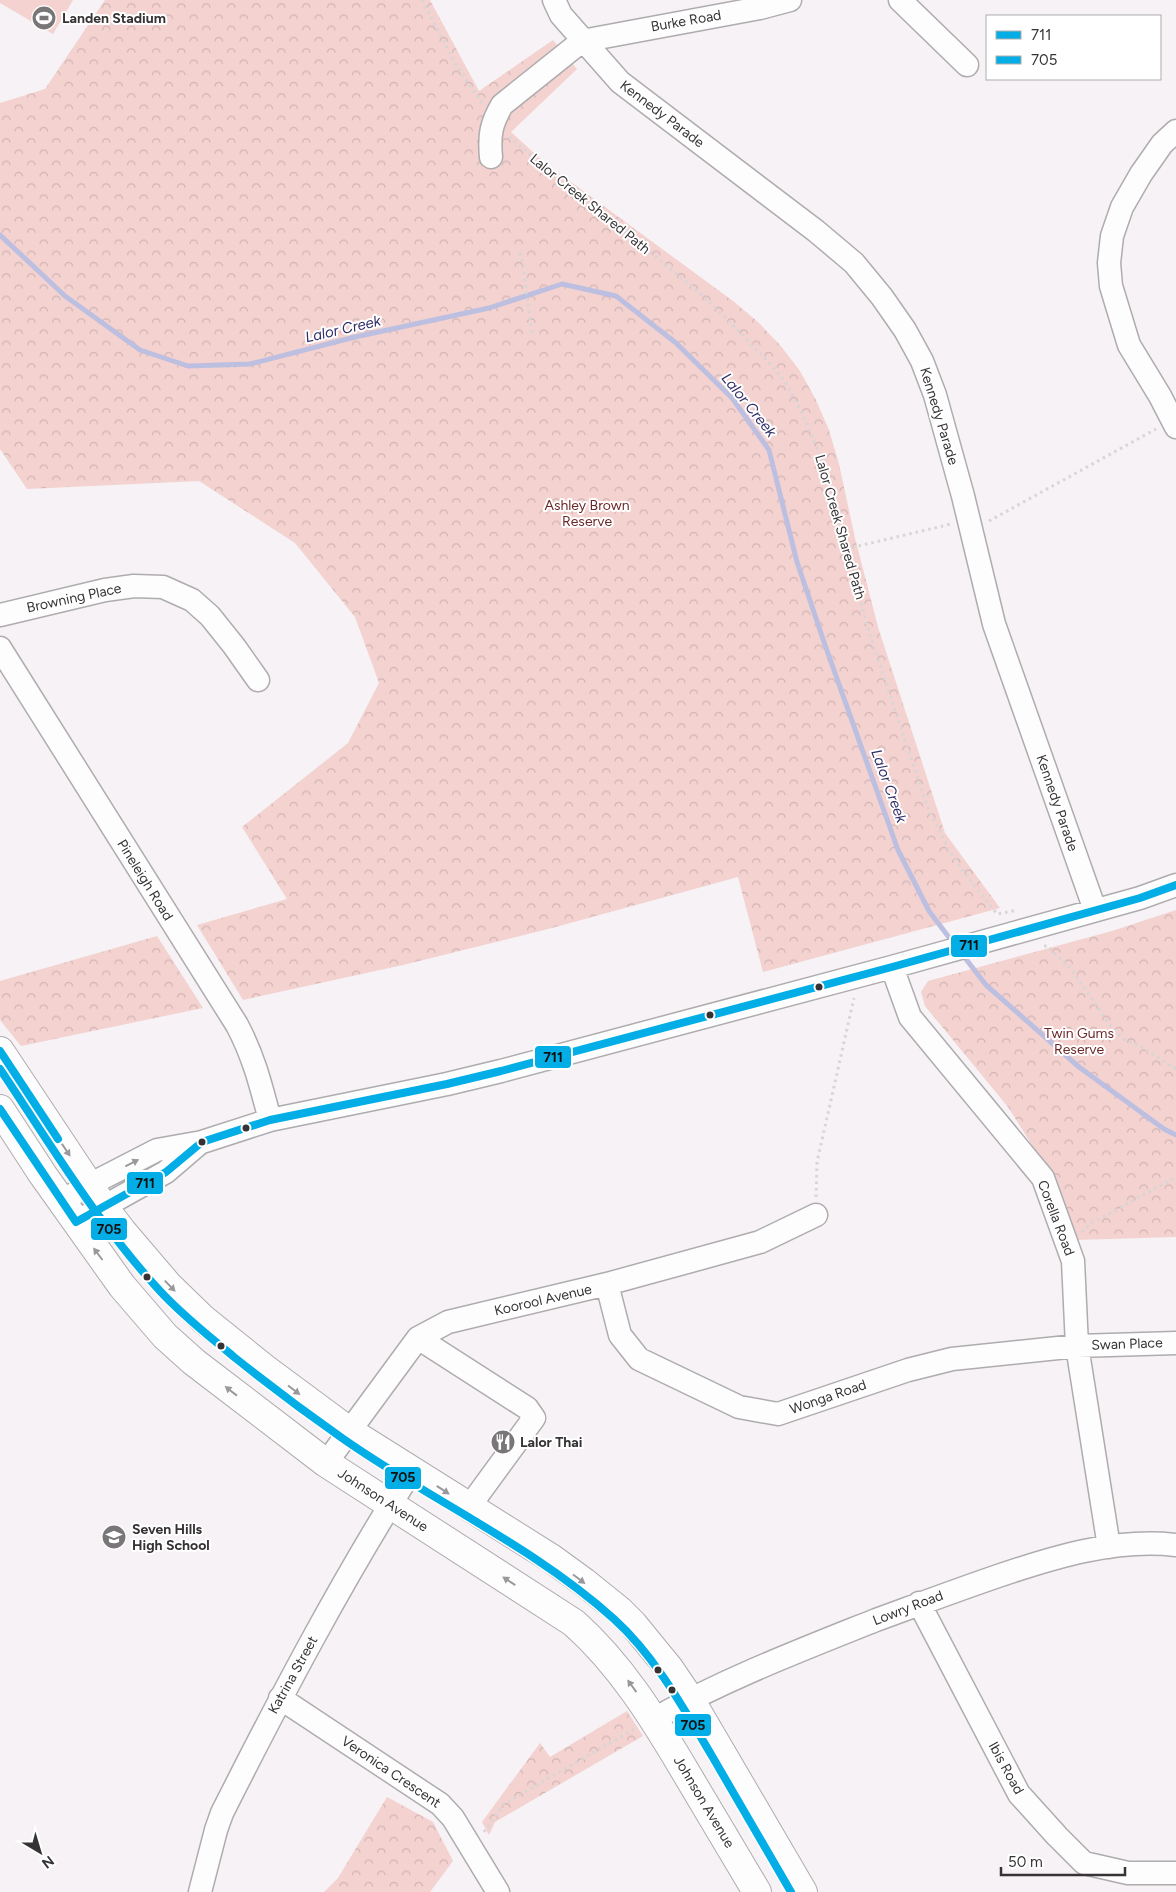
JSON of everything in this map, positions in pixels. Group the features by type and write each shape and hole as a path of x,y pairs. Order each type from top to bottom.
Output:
{"main road":[{"path":"0,1051 96,1196 122,1231 168,1285 203,1319 349,1432 551,1558 620,1611 633,1624 669,1668 690,1698 803,1892"},
{"name":"Johnson Avenue","path":"0,1109 69,1212 122,1286 165,1336 194,1362 326,1463 574,1624 590,1637 621,1671 654,1719 757,1892"}],"street":[{"name":"Kennedy Parade","path":"554,0 561,15 620,82 816,231 854,263 882,297 905,330 922,361 935,394 994,624 1095,910"},
{"name":"Burke Road","path":"582,41 760,8 790,0"},
{"path":"900,0 967,65"},
{"path":"491,157 493,120 502,105 582,41"},
{"path":"1174,424 1168,392 1128,345 1111,286 1110,263 1112,236 1122,207 1141,174 1162,144 1176,131"},
{"name":"Browning Place","path":"0,615 105,590 134,586 163,586 192,600 210,616 258,680"},
{"name":"Pineleigh Road","path":"0,648 237,1025 257,1069 270,1120"},
{"path":"69,1212 96,1196 166,1172 202,1142 270,1120 430,1088 500,1071 892,966 1095,910 1176,885"},
{"name":"Corella Road","path":"892,966 910,1017 1042,1178 1073,1261 1078,1346 1109,1547"},
{"name":"Koorool Avenue","path":"326,1463 418,1338 448,1322 607,1284 760,1242 816,1215"},
{"name":"Wonga Road","path":"607,1284 620,1335 639,1359 739,1407 778,1414 908,1370 952,1359 1078,1346"},
{"path":"418,1338 528,1408 534,1418 469,1507"},
{"name":"Swan Place","path":"1078,1346 1176,1343"},
{"name":"Katrina Street","path":"200,1892 222,1813 280,1698 390,1504 412,1470"},
{"name":"Lowry Road","path":"654,1719 690,1698 808,1647 919,1604 1052,1558 1109,1547 1146,1544 1176,1545"},
{"name":"Ibis Road","path":"919,1604 1019,1794 1057,1836 1084,1864 1128,1873 1176,1873"},
{"name":"Veronica Crescent","path":"280,1698 440,1804 453,1818 498,1892"}],"path":[{"name":"Lalor Creek Shared Path","path":"422,0 455,63 493,120 512,141 694,288 775,369 787,385 802,413 824,464 868,629 935,824 963,871 997,914 1023,909"},
{"path":"520,253 524,265 532,336"},
{"path":"846,549 954,523 984,524 1174,424"},
{"path":"1041,947 1047,946 1071,969 1105,1019 1124,1040 1138,1045 1176,1069"},
{"path":"816,1215 818,1162 854,998"},
{"path":"1079,1236 1090,1224 1176,1176"},
{"path":"472,1848 504,1804 654,1719"}],"green space":[{"name":"Landen Stadium","path":"0,0 73,0 53,34 0,3"},
{"name":"Ashley Brown Reserve","path":"105,0 430,0 479,91 553,40 577,69 511,132 545,163 733,301 758,322 780,345 800,371 816,400 829,430 878,627 945,833 1000,908 763,972 738,877 552,928 403,965 243,1000 197,925 287,899 242,827 348,743 379,683 355,617 295,543 199,481 27,489 0,449 0,103 45,89"},
{"name":"Twin Gums Reserve","path":"1176,910 1176,1237 1075,1240 1049,1172 1008,1107 925,1006 921,992 928,981 1112,931"},
{"path":"157,936 203,1008 21,1046 0,1020 0,981"},
{"path":"627,1711 643,1736 495,1822 489,1835 482,1822 540,1743 550,1757"},
{"path":"387,1797 433,1822 453,1861 430,1892 324,1892 338,1878"}],"waterway":[{"name":"Lalor Creek","path":"0,235 65,296 140,350 188,366 250,364 355,337 489,308 562,284 616,296 676,343 732,398 769,450 797,562 898,850 929,911 954,944"},
{"name":"Lalor Creek","path":"962,954 986,985 1079,1067 1164,1129 1176,1135"}],"transit line":[{"name":"711","path":"0,1109 76,1222 166,1172 202,1142 270,1120 447,1084 501,1071 892,967 1140,898 1176,885"},
{"name":"711","path":"0,1051 58,1139"},
{"name":"705","path":"0,1069 116,1239 160,1291 187,1317 247,1367 328,1428 376,1461 481,1524 550,1569 583,1593 629,1634 643,1649 668,1684 791,1892"}],"place":[{"name":"Landen Stadium","path":"44,18"},
{"name":"Lalor Thai","path":"503,1442"},
{"name":"Seven Hills High School","path":"114,1537"}]}
